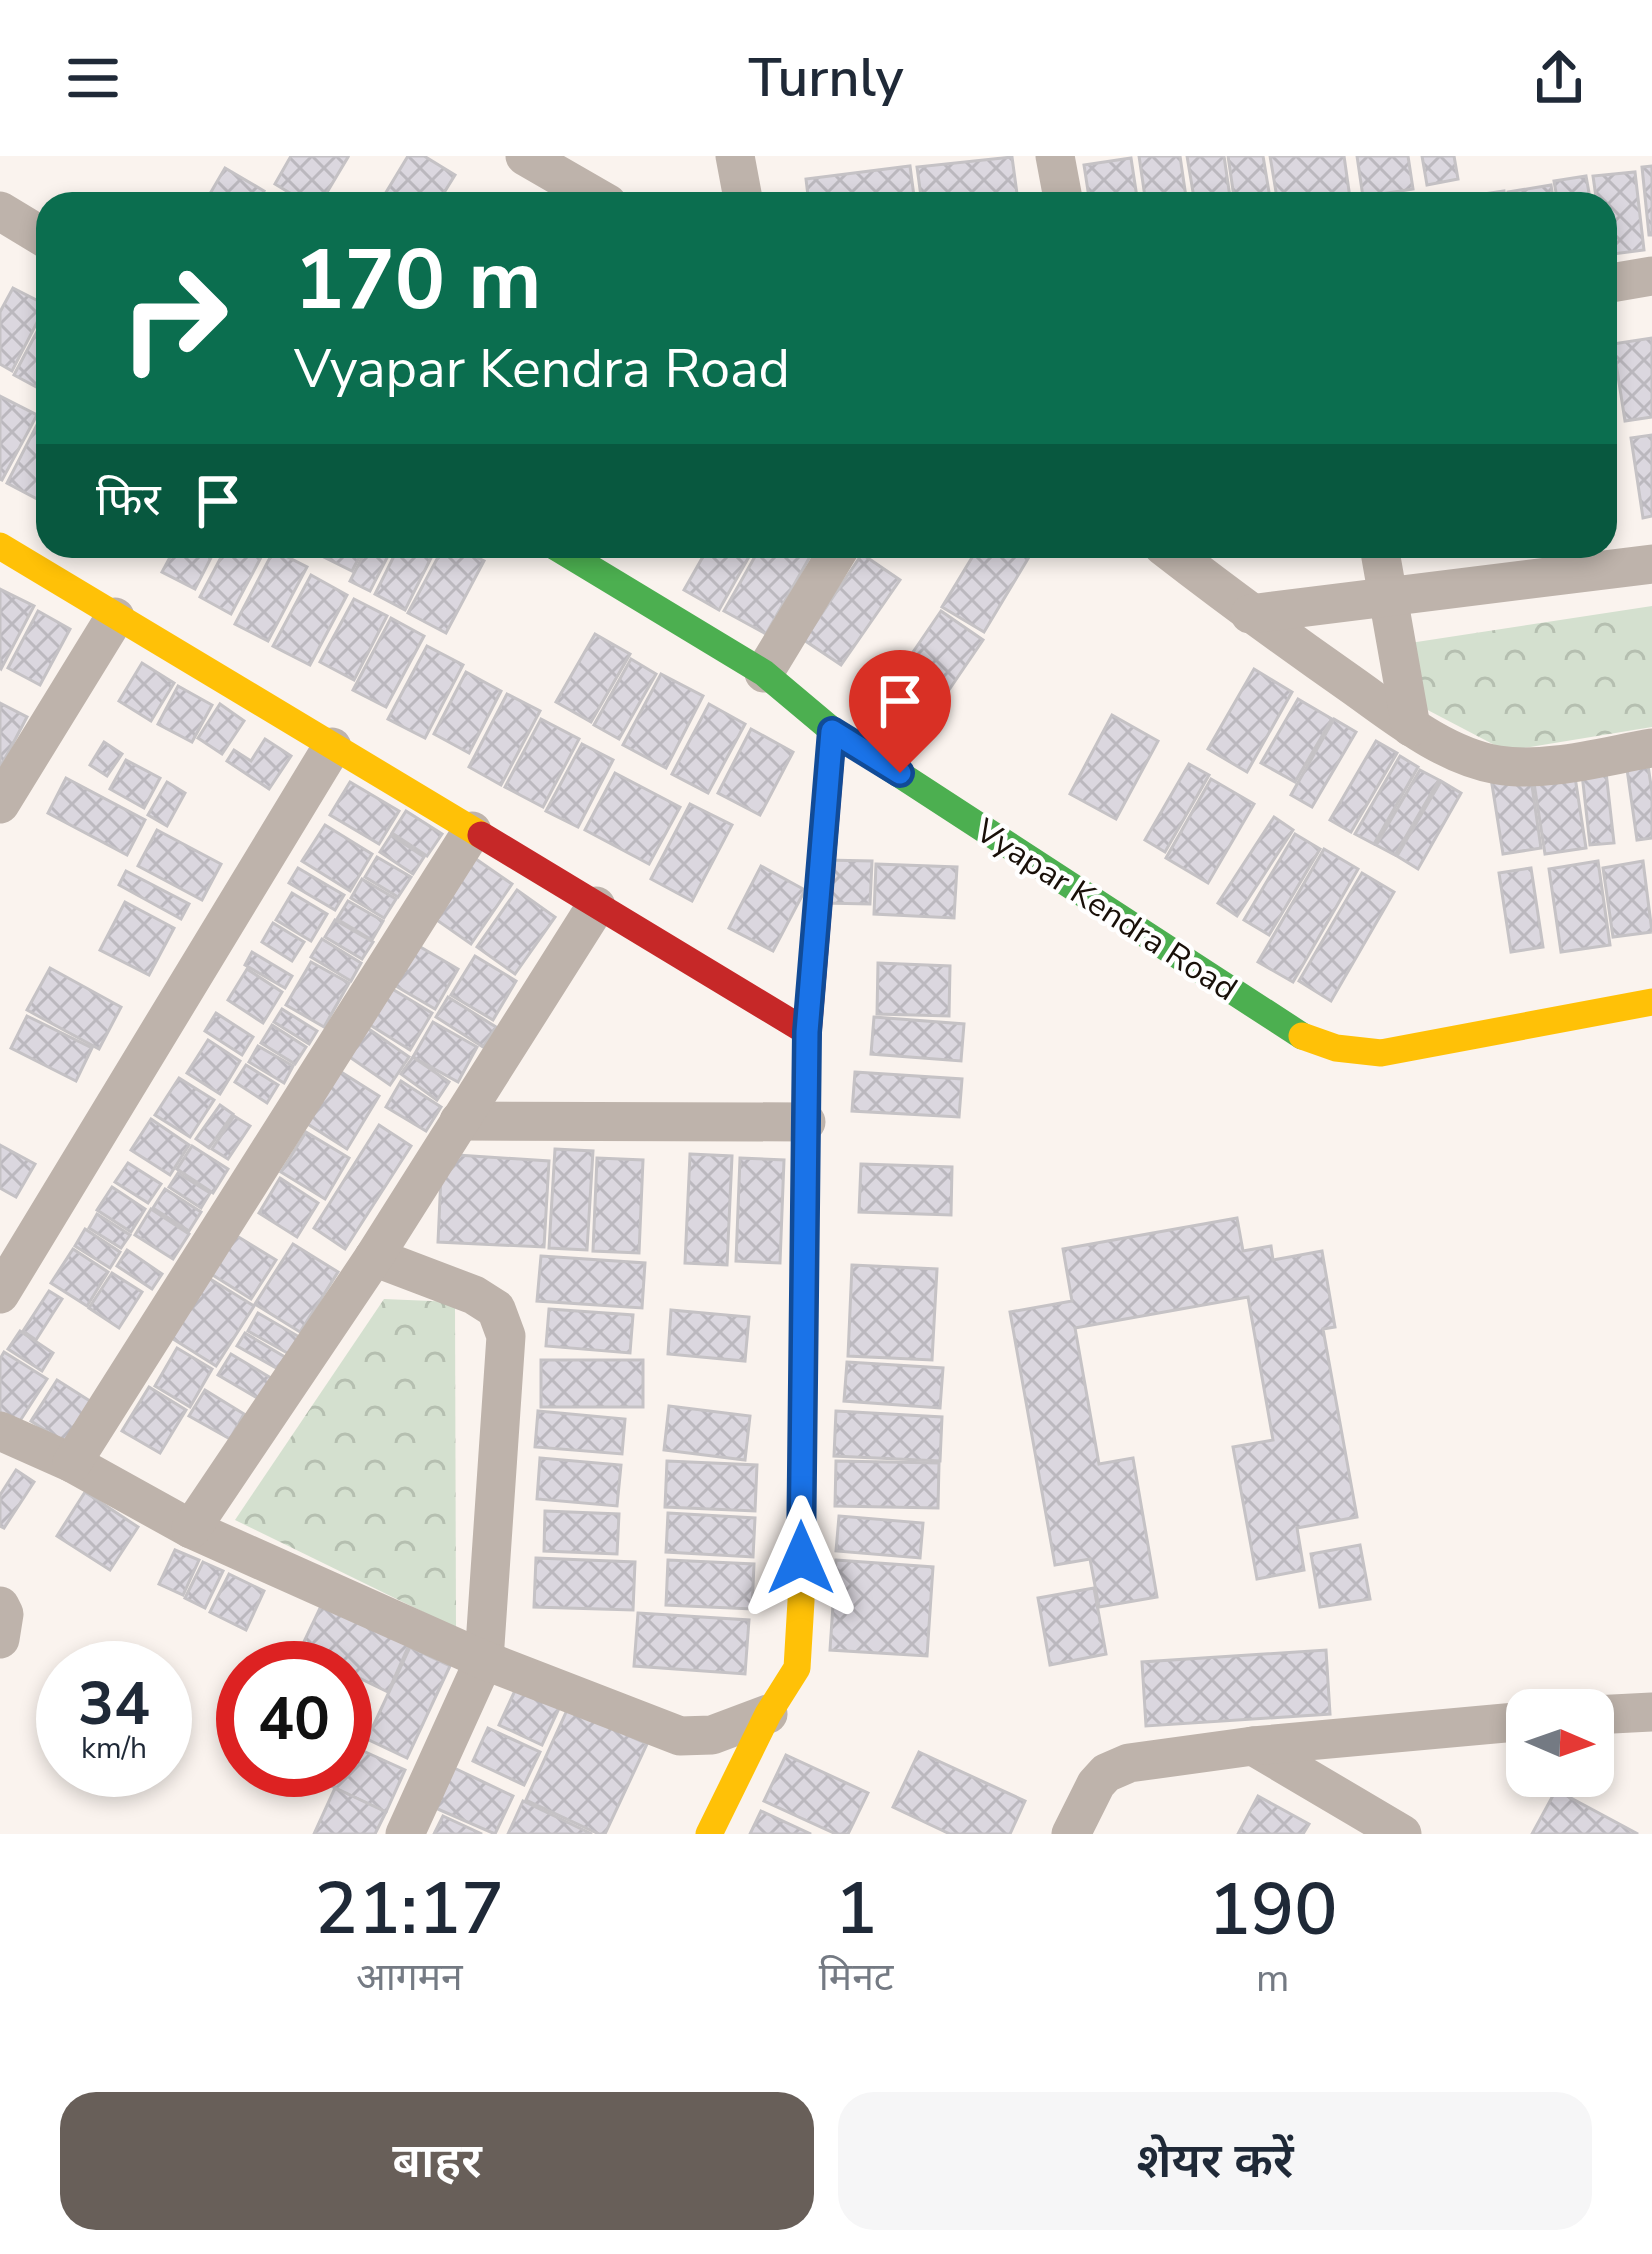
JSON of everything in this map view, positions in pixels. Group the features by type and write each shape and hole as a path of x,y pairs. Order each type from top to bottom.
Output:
{"street":[{"path":"524,156 587,192"},
{"path":"735,156 742,192"},
{"path":"1055,156 1062,192"},
{"path":"0,211 36,233"},
{"path":"1617,282 1652,276"},
{"path":"0,545 807,1032"},
{"name":"Vyapar Kendra Road","path":"574,558 764,673 832,731 1294,1033 1336,1048 1381,1053 1652,1002"},
{"path":"764,673 834,558"},
{"path":"1178,558 1411,727 1467,757 1499,766 1535,767 1652,748"},
{"path":"1382,558 1411,727"},
{"path":"1250,614 1652,564"},
{"path":"0,804 116,616"},
{"path":"710,1834 768,1714 796,1668 801,1601 807,1032 832,731"},
{"path":"0,1294 332,747"},
{"path":"72,1463 472,831"},
{"path":"191,1529 374,1257 596,906"},
{"path":"459,1121 806,1122"},
{"path":"374,1257 474,1295 496,1309 506,1336 484,1660 405,1834"},
{"path":"0,1431 72,1463 191,1529 484,1660 680,1736 712,1736 768,1714"},
{"path":"0,1606 4,1614 0,1639"},
{"path":"1614,1714 1652,1712"},
{"path":"1071,1834 1096,1784 1106,1773 1129,1763 1253,1746 1506,1723"},
{"path":"1253,1746 1402,1834"}],"green space":[{"path":"1652,606 1652,727 1506,751 1420,706 1410,643"},
{"path":"384,1299 455,1302 456,1628 235,1520"}],"building":[{"path":"291,156 348,157 327,192 288,192 275,184"},
{"path":"408,156 424,156 455,175 444,192 386,192"},
{"path":"1139,156 1180,156 1185,192 1144,192"},
{"path":"1187,156 1224,156 1229,192 1193,192"},
{"path":"1228,156 1263,156 1269,192 1233,192"},
{"path":"1270,156 1344,156 1349,192 1276,192"},
{"path":"1357,156 1408,156 1413,189 1362,192"},
{"path":"1422,156 1454,156 1458,179 1427,185"},
{"path":"1012,157 1017,192 920,192 917,167"},
{"path":"1131,158 1136,192 1088,192 1084,165"},
{"path":"910,166 913,192 808,192 806,179"},
{"path":"1652,166 1652,235 1649,235 1642,167"},
{"path":"225,168 264,191 263,192 211,192"},
{"path":"1635,172 1644,250 1617,253 1617,192 1595,192 1593,176"},
{"path":"1586,176 1589,192 1556,192 1554,181"},
{"path":"1551,185 1552,192 1508,192"},
{"path":"13,288 36,300 36,324 12,371 0,364 0,312"},
{"path":"36,334 36,387 14,375"},
{"path":"1652,338 1652,417 1625,421 1617,343"},
{"path":"0,396 36,417 0,479"},
{"path":"36,427 36,498 7,483"},
{"path":"1652,435 1652,516 1643,518 1631,438"},
{"path":"170,558 211,558 195,589 162,572"},
{"path":"221,558 261,558 231,614 200,597"},
{"path":"270,558 290,558 307,567 268,641 235,624"},
{"path":"326,558 359,558 352,571"},
{"path":"362,558 387,558 370,591 350,581"},
{"path":"393,558 431,558 405,610 375,594"},
{"path":"438,558 484,561 446,633 408,613"},
{"path":"702,558 748,558 719,610 684,590"},
{"path":"754,558 809,558 766,634 724,611"},
{"path":"859,558 868,558 900,580 841,665 804,640"},
{"path":"972,558 1028,558 984,632 942,607"},
{"path":"311,575 347,595 310,665 273,646"},
{"path":"0,589 34,606 1,669 0,668"},
{"path":"354,599 387,616 354,680 320,662"},
{"path":"38,611 70,629 40,685 8,668"},
{"path":"941,611 983,640 923,728 881,699"},
{"path":"391,618 424,636 386,707 353,690"},
{"path":"595,634 630,654 591,722 556,702"},
{"path":"427,646 463,665 425,738 388,719"},
{"path":"631,659 656,674 619,739 594,725"},
{"path":"142,663 174,683 151,721 119,701"},
{"path":"1254,669 1292,692 1247,772 1208,749"},
{"path":"466,672 501,691 469,753 434,734"},
{"path":"661,674 703,696 666,768 623,745"},
{"path":"178,686 212,705 192,742 158,724"},
{"path":"507,694 540,711 501,785 469,767"},
{"path":"1298,699 1332,719 1295,782 1261,763"},
{"path":"0,703 27,717 0,768"},
{"path":"220,704 244,721 222,754 198,738"},
{"path":"709,704 745,724 708,793 672,774"},
{"path":"1112,715 1158,741 1116,819 1070,794"},
{"path":"541,719 579,739 543,807 505,787"},
{"path":"1334,719 1356,732 1312,807 1291,795"},
{"path":"751,729 793,752 760,815 718,793"},
{"path":"265,739 291,756 269,789 227,761 234,750 251,761"},
{"path":"1376,741 1397,753 1351,832 1330,820"},
{"path":"104,742 122,754 107,776 90,765"},
{"path":"582,744 613,760 578,827 546,811"},
{"path":"1400,756 1418,767 1374,844 1355,834"},
{"path":"1647,759 1652,838 1637,840 1626,762"},
{"path":"126,760 160,778 144,808 110,789"},
{"path":"1189,764 1209,775 1165,852 1145,840"},
{"path":"1420,770 1439,780 1395,855 1376,845"},
{"path":"1530,772 1541,848 1503,854 1491,778"},
{"path":"1606,772 1614,843 1590,845 1582,774"},
{"path":"615,773 680,807 649,864 585,830"},
{"path":"1575,777 1586,848 1545,854 1534,783"},
{"path":"66,778 145,820 127,855 48,813"},
{"path":"1211,779 1254,804 1208,883 1166,858"},
{"path":"1441,781 1461,793 1418,869 1397,856"},
{"path":"167,782 185,793 167,826 148,815"},
{"path":"350,782 399,811 379,844 330,815"},
{"path":"690,804 732,825 692,901 651,879"},
{"path":"406,811 442,834 427,856 392,833"},
{"path":"1274,817 1293,830 1237,916 1218,903"},
{"path":"325,825 372,854 350,891 302,861"},
{"path":"157,830 221,864 202,900 138,866"},
{"path":"1295,834 1320,849 1269,935 1244,920"},
{"path":"391,835 424,857 413,874 380,852"},
{"path":"1324,849 1358,869 1293,982 1258,962"},
{"path":"377,857 411,877 398,897 365,877"},
{"path":"473,857 512,884 471,944 431,916"},
{"path":"824,860 872,861 870,904 823,903"},
{"path":"1598,861 1610,945 1561,952 1549,869"},
{"path":"1643,861 1652,932 1613,937 1603,868"},
{"path":"876,864 957,867 954,918 874,914"},
{"path":"761,866 805,890 773,951 729,928"},
{"path":"298,868 344,895 335,910 289,883"},
{"path":"1531,868 1543,947 1511,952 1499,873"},
{"path":"126,871 189,904 181,919 119,885"},
{"path":"1362,873 1394,892 1331,1001 1299,981"},
{"path":"362,879 396,899 384,918 351,898"},
{"path":"517,890 555,917 515,974 477,947"},
{"path":"292,893 327,914 311,941 276,920"},
{"path":"348,901 383,921 372,940 337,919"},
{"path":"125,902 174,928 149,975 100,950"},
{"path":"335,920 373,942 362,959 325,937"},
{"path":"273,923 304,942 292,961 262,942"},
{"path":"322,939 361,963 351,981 311,957"},
{"path":"417,945 458,969 435,1009 394,985"},
{"path":"252,952 292,976 285,988 245,965"},
{"path":"475,956 516,981 493,1020 451,995"},
{"path":"311,962 349,983 324,1027 286,1005"},
{"path":"878,963 950,966 949,1016 877,1014"},
{"path":"50,968 121,1007 99,1049 27,1010"},
{"path":"247,969 282,992 263,1023 228,1000"},
{"path":"389,987 432,1013 410,1050 367,1023"},
{"path":"448,997 496,1027 483,1047 436,1017"},
{"path":"282,1009 317,1031 309,1044 274,1022"},
{"path":"216,1013 253,1037 242,1055 205,1031"},
{"path":"27,1016 92,1048 76,1081 11,1048"},
{"path":"874,1017 964,1024 961,1061 871,1054"},
{"path":"433,1022 477,1047 458,1082 413,1057"},
{"path":"272,1025 306,1047 295,1064 261,1043"},
{"path":"366,1027 409,1057 390,1085 347,1055"},
{"path":"208,1040 240,1061 220,1094 187,1073"},
{"path":"258,1046 293,1066 284,1083 249,1062"},
{"path":"413,1057 449,1082 437,1100 401,1074"},
{"path":"246,1065 278,1085 267,1103 235,1082"},
{"path":"338,1070 379,1096 347,1149 306,1123"},
{"path":"855,1072 962,1079 959,1117 852,1111"},
{"path":"179,1078 214,1100 190,1137 155,1115"},
{"path":"401,1081 441,1107 426,1131 386,1107"},
{"path":"220,1105 233,1114 209,1148 196,1139"},
{"path":"234,1116 250,1126 228,1159 212,1149"},
{"path":"151,1119 189,1145 170,1175 131,1150"},
{"path":"379,1125 411,1146 345,1249 314,1228"},
{"path":"306,1132 349,1158 325,1199 281,1172"},
{"path":"0,1145 35,1164 16,1197 0,1188"},
{"path":"192,1146 228,1169 213,1193 177,1169"},
{"path":"555,1149 593,1151 587,1250 549,1248"},
{"path":"442,1154 549,1161 544,1247 438,1242"},
{"path":"690,1154 732,1156 727,1265 685,1263"},
{"path":"597,1158 643,1160 639,1253 593,1251"},
{"path":"740,1158 784,1160 780,1263 736,1261"},
{"path":"128,1163 161,1184 148,1203 115,1182"},
{"path":"861,1164 952,1167 951,1215 859,1212"},
{"path":"178,1173 210,1193 201,1208 169,1187"},
{"path":"280,1178 318,1203 297,1237 259,1213"},
{"path":"112,1187 145,1209 131,1232 97,1210"},
{"path":"165,1189 201,1212 189,1231 153,1208"},
{"path":"151,1209 189,1234 173,1259 135,1235"},
{"path":"97,1214 130,1235 121,1248 89,1228"},
{"path":"1237,1218 1243,1251 1271,1246 1273,1260 1322,1251 1335,1327 1323,1329 1357,1517 1297,1528 1304,1570 1257,1579 1233,1447 1273,1440 1248,1297 1075,1328 1099,1464 1133,1458 1157,1597 1099,1607 1090,1559 1055,1565 1010,1312 1072,1301 1063,1249"},
{"path":"85,1229 120,1252 110,1268 75,1246"},
{"path":"227,1230 276,1260 251,1299 203,1269"},
{"path":"293,1244 338,1272 300,1332 255,1304"},
{"path":"73,1249 108,1272 87,1306 51,1283"},
{"path":"127,1250 162,1274 152,1289 117,1266"},
{"path":"541,1256 645,1263 642,1308 537,1301"},
{"path":"852,1265 937,1269 932,1360 848,1356"},
{"path":"112,1273 142,1292 119,1328 89,1308"},
{"path":"207,1277 254,1306 216,1366 170,1337"},
{"path":"49,1291 62,1299 36,1340 23,1331"},
{"path":"549,1309 633,1315 630,1353 546,1346"},
{"path":"671,1310 749,1317 745,1361 668,1354"},
{"path":"258,1313 301,1338 291,1355 248,1331"},
{"path":"20,1331 53,1353 42,1371 8,1349"},
{"path":"245,1333 285,1357 278,1369 237,1346"},
{"path":"177,1348 212,1369 190,1407 155,1386"},
{"path":"4,1352 47,1379 18,1424 0,1412"},
{"path":"231,1354 271,1378 259,1399 218,1375"},
{"path":"541,1360 643,1360 643,1407 541,1407"},
{"path":"847,1362 943,1368 940,1408 844,1401"},
{"path":"57,1380 93,1403 67,1444 31,1421"},
{"path":"149,1387 186,1410 160,1453 122,1431"},
{"path":"205,1390 244,1414 230,1439 189,1416"},
{"path":"669,1406 750,1416 745,1460 664,1450"},
{"path":"538,1411 625,1419 622,1454 535,1447"},
{"path":"836,1411 942,1417 940,1461 834,1456"},
{"path":"540,1458 621,1465 617,1506 537,1499"},
{"path":"667,1461 757,1465 755,1511 665,1507"},
{"path":"836,1461 939,1463 938,1508 835,1506"},
{"path":"16,1470 34,1482 4,1528 0,1526 0,1495"},
{"path":"85,1492 138,1527 110,1570 57,1536"},
{"path":"545,1511 619,1514 617,1554 544,1551"},
{"path":"668,1513 755,1518 753,1557 666,1552"},
{"path":"839,1516 923,1523 920,1558 836,1551"},
{"path":"1360,1545 1370,1599 1320,1607 1311,1554"},
{"path":"175,1550 199,1560 183,1595 159,1584"},
{"path":"536,1558 635,1562 633,1610 534,1607"},
{"path":"668,1560 754,1564 752,1609 666,1605"},
{"path":"836,1560 933,1567 927,1656 830,1650"},
{"path":"203,1562 223,1571 205,1608 185,1598"},
{"path":"229,1574 264,1591 246,1630 210,1612"},
{"path":"1094,1588 1106,1654 1050,1665 1038,1598"},
{"path":"322,1604 409,1645 388,1692 372,1684 372,1641 304,1641"},
{"path":"638,1613 749,1620 745,1674 634,1666"},
{"path":"410,1647 450,1666 407,1758 372,1741 372,1728"},
{"path":"1326,1650 1330,1714 1146,1726 1142,1662"},
{"path":"519,1682 562,1702 542,1745 499,1725"},
{"path":"568,1708 647,1744 605,1834 526,1800"},
{"path":"488,1728 540,1752 524,1785 473,1761"},
{"path":"919,1752 1025,1801 1010,1834 950,1834 893,1807"},
{"path":"372,1755 405,1770 386,1812 354,1797 372,1797"},
{"path":"786,1755 868,1793 848,1834 836,1834 764,1801"},
{"path":"452,1767 513,1796 495,1834 433,1807"},
{"path":"1258,1796 1309,1824 1303,1834 1238,1834"},
{"path":"331,1797 354,1797 386,1812 375,1834 314,1834"},
{"path":"1552,1797 1569,1797 1638,1834 1532,1834"},
{"path":"523,1801 592,1834 508,1834"},
{"path":"761,1811 811,1834 750,1834"},
{"path":"443,1816 482,1834 434,1834"}],"traffic: fast":[{"path":"574,558 764,673 833,731 1302,1036"}],"traffic: slow":[{"path":"0,546 481,835"},
{"path":"1302,1036 1336,1048 1381,1053 1652,1002"},
{"path":"709,1834 768,1714 797,1668 807,1047"}],"traffic: jam":[{"path":"807,1047 833,731"},
{"path":"481,835 807,1032"}],"route":[{"path":"801,1558 807,1032 832,731 900,773"}]}
